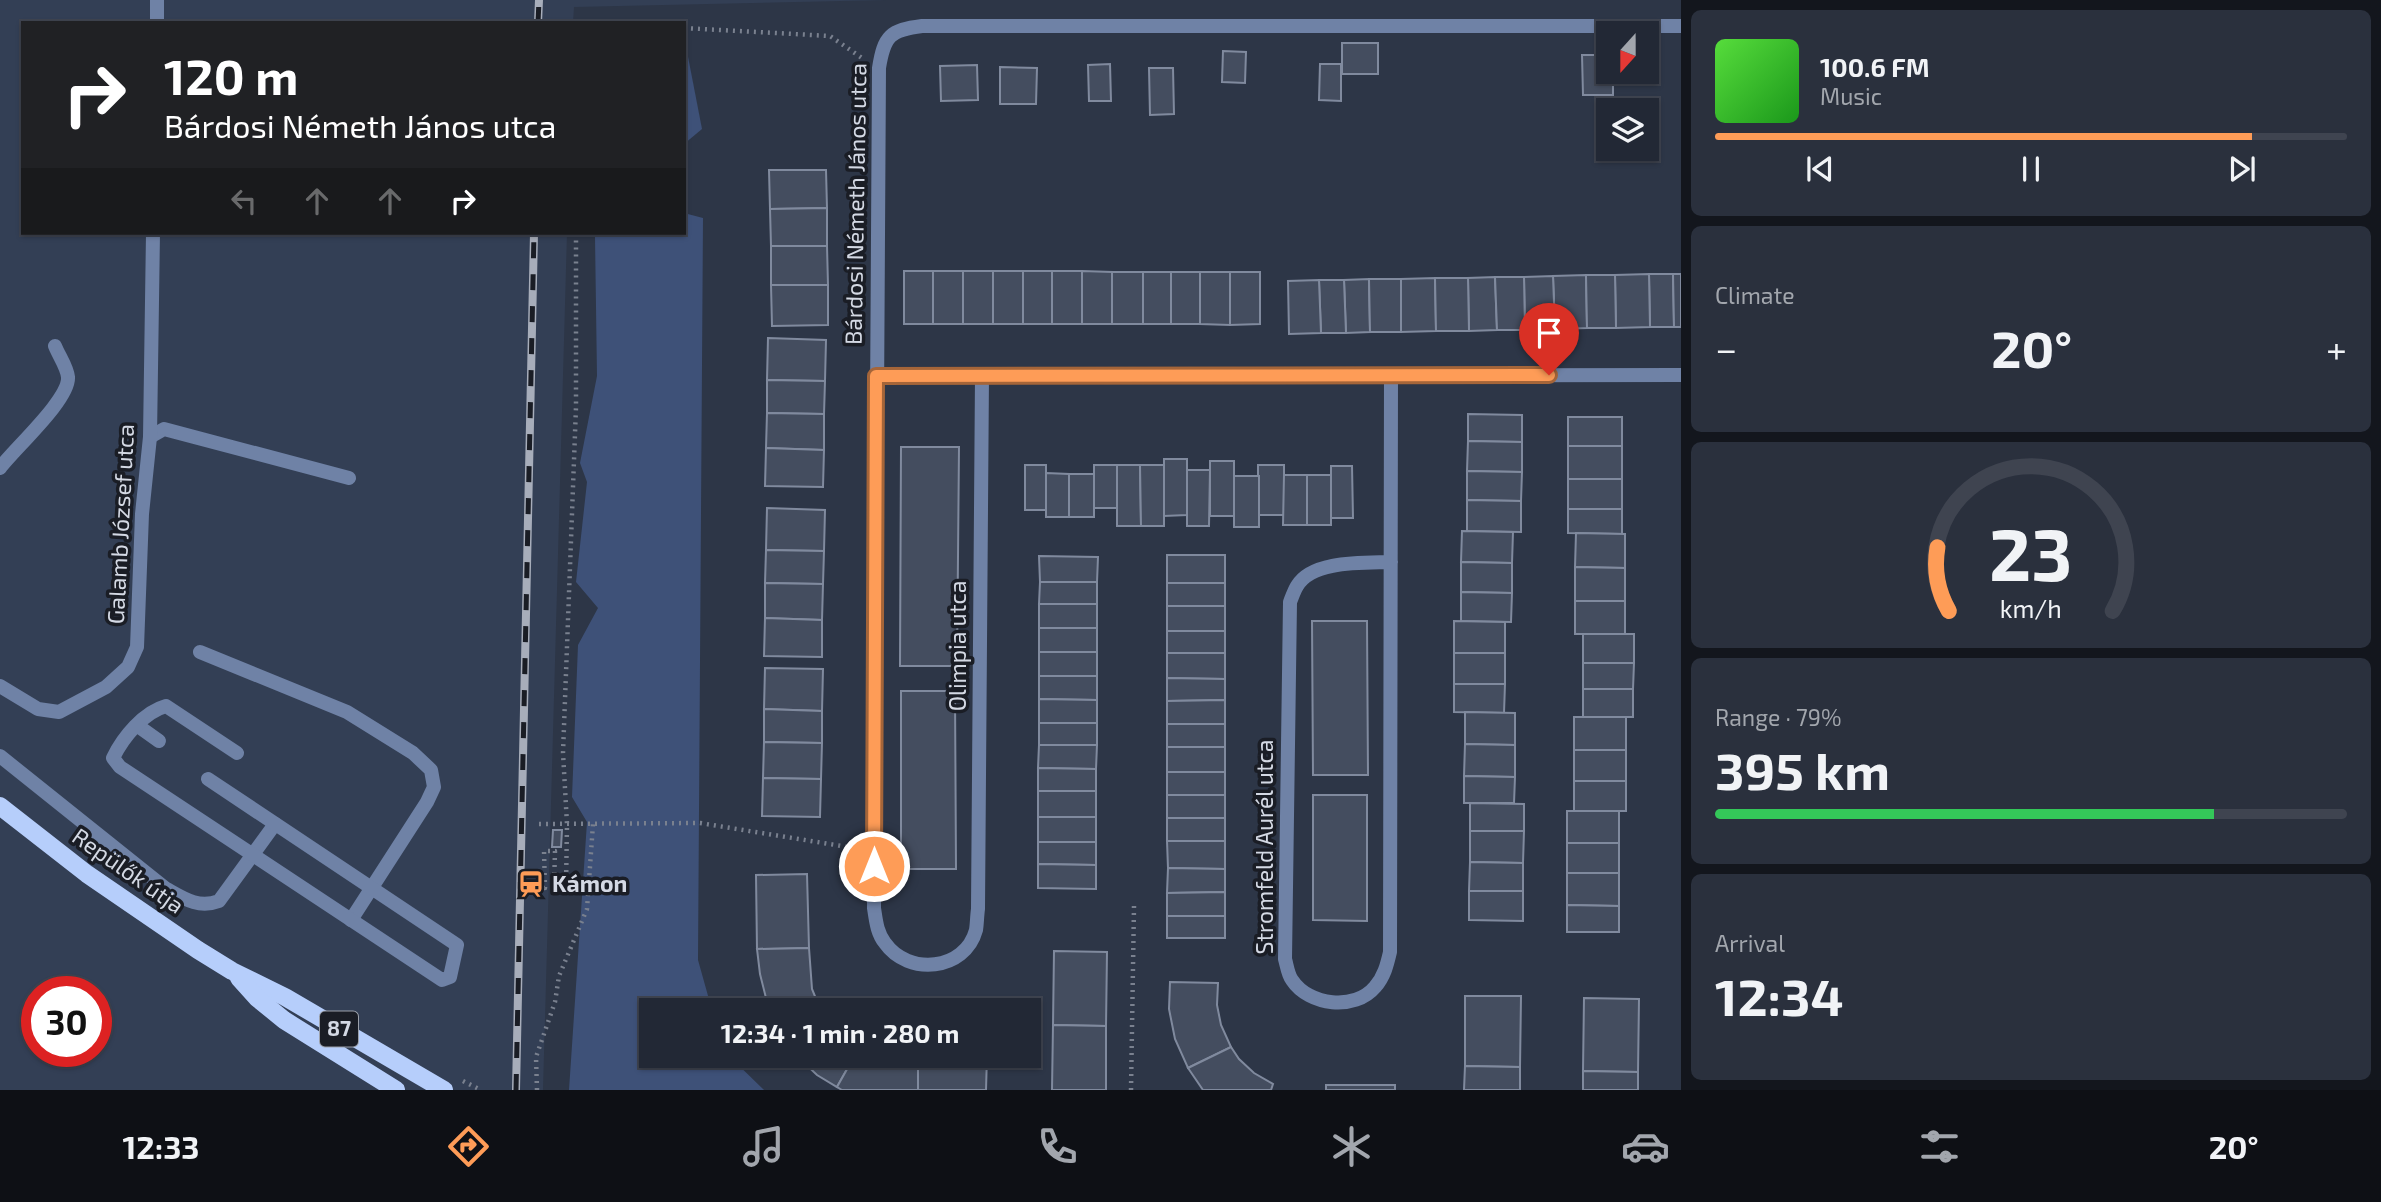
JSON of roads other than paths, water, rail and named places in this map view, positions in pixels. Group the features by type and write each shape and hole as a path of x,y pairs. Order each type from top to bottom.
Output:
{"main road":[{"name":"Repülők útja","path":"0,806 112,892 232,971 269,988 444,1090"},
{"name":"Repülők útja","path":"232,971 257,999 284,1020 397,1090"}],"street":[{"path":"157,0 157,21"},
{"name":"Bárdosi Németh János utca","path":"874,881 879,84 883,46 890,35 922,26 1681,26"},
{"name":"Galamb József utca","path":"0,686 38,709 59,712 106,687 128,667 137,647 142,514 150,437 153,235"},
{"path":"0,468 13,450 51,412 67,388 68,375 55,346"},
{"name":"Olimpia utca","path":"874,881 878,933 886,946 898,956 913,962 944,964 958,957 968,946 976,932 979,895 982,375"},
{"name":"Stromfeld Aurél utca","path":"1391,375 1391,562 1390,952 1385,972 1374,989 1355,1001 1331,1003 1307,995 1292,980 1285,959 1290,602 1298,584 1315,571 1334,565 1391,562"},
{"name":"Bárdosi Németh János utca","path":"876,376 1681,375"},
{"path":"150,437 164,429 349,478"},
{"path":"200,652 347,712 413,753 431,770 433,787 426,802 351,920"},
{"path":"208,779 457,945 450,977 442,980 120,766 113,758 117,749 152,710 166,706 237,753"},
{"path":"138,726 159,741"},
{"path":"0,756 165,888 190,901 207,906 219,901 275,824"}],"railway":[{"path":"538,21 539,0"},
{"path":"516,1090 534,235"}],"place":[{"name":"Kámon","path":"531,884"}]}
